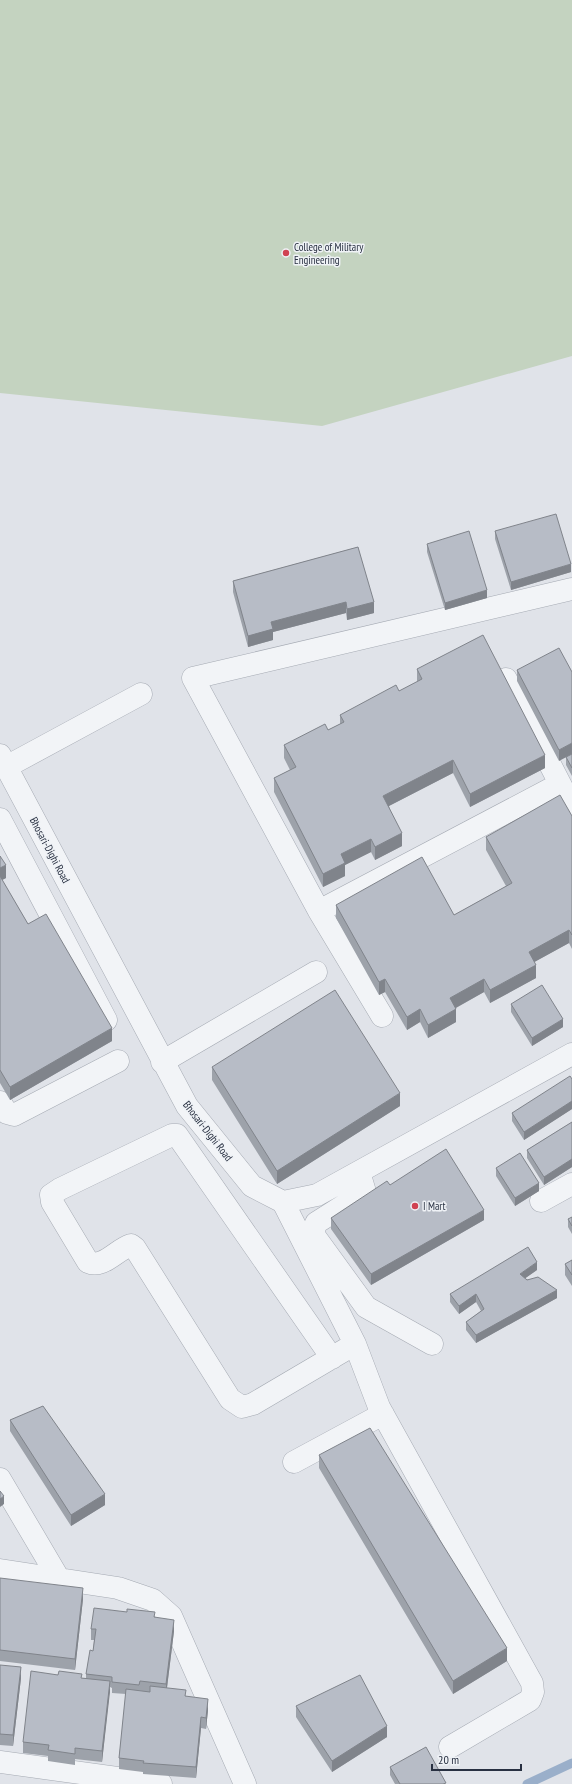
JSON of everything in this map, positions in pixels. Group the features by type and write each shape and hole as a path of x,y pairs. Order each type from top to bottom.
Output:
{"street":[{"path":"382,1016 319,911 193,678 570,595"},
{"path":"506,679 572,807"},
{"path":"3,761 141,694"},
{"name":"Bhosari-Dighi Road","path":"3,761 162,1062 187,1106 252,1186 283,1202"},
{"path":"319,911 560,784"},
{"path":"0,820 109,1026"},
{"path":"162,1062 316,972"},
{"path":"450,1746 530,1700 533,1692 532,1683 376,1401 355,1344 283,1202 317,1195 572,1054"},
{"path":"0,1102 8,1113 14,1115 118,1061"},
{"path":"332,1358 177,1135 172,1135 67,1185 51,1196 52,1202 88,1262 94,1265 100,1264 124,1247 131,1245 135,1248 230,1399 242,1406 253,1404 332,1358 355,1344"},
{"path":"359,1172 365,1192 316,1223 313,1234 366,1307 432,1344"},
{"path":"541,1201 572,1184"},
{"path":"294,1462 383,1414"},
{"path":"0,1479 59,1579"},
{"path":"0,1570 118,1588 153,1600 172,1616 245,1784"},
{"path":"0,1762 161,1784"}],"green space":[{"name":"College of Military Engineering","path":"0,0 572,0 572,356 322,426 0,393"}],"building":[{"path":"556,514 571,564 511,582 495,531"},
{"path":"469,531 487,590 445,603 427,544"},
{"path":"358,547 374,602 347,609 346,602 271,622 273,629 248,636 233,581"},
{"path":"483,635 545,755 470,794 453,760 383,796 402,833 375,847 371,839 341,854 345,863 323,874 274,778 296,767 284,745 325,724 328,730 344,722 340,715 396,685 399,691 422,679 417,669"},
{"path":"559,648 572,672 572,743 559,750 517,670"},
{"path":"572,754 572,768 566,757"},
{"path":"560,795 572,816 572,935 569,930 529,952 536,965 490,990 484,979 450,998 456,1009 428,1025 420,1009 407,1017 385,979 379,982 336,905 422,857 454,915 512,883 486,837"},
{"path":"0,856 6,865 0,868"},
{"path":"0,876 28,924 46,914 112,1028 10,1087 0,1070"},
{"path":"542,985 563,1019 532,1038 511,1004"},
{"path":"335,990 400,1093 277,1171 212,1067"},
{"path":"570,1076 572,1079 572,1101 524,1132 512,1113"},
{"path":"572,1122 572,1159 544,1177 527,1150"},
{"path":"446,1149 484,1210 371,1274 331,1218 387,1181 390,1185"},
{"path":"520,1153 539,1183 515,1198 496,1168"},
{"path":"572,1217 572,1226 568,1219"},
{"path":"528,1247 537,1262 520,1274 527,1280 538,1277 557,1290 476,1335 466,1322 484,1309 476,1294 459,1306 450,1294"},
{"path":"572,1260 572,1275 565,1264"},
{"path":"43,1406 105,1494 71,1515 10,1420"},
{"path":"370,1428 507,1648 453,1681 319,1455"},
{"path":"0,1491 4,1496 0,1499"},
{"path":"0,1578 83,1588 75,1659 0,1650"},
{"path":"94,1608 127,1612 127,1609 155,1612 154,1617 174,1620 166,1684 140,1681 139,1685 112,1682 112,1677 86,1674 90,1650 93,1651 96,1629 91,1629"},
{"path":"0,1665 21,1667 13,1735 0,1734"},
{"path":"31,1671 58,1675 59,1671 82,1674 81,1678 110,1681 102,1751 75,1748 75,1754 48,1750 49,1745 23,1742"},
{"path":"360,1675 387,1726 332,1761 296,1706"},
{"path":"150,1686 186,1690 185,1696 208,1699 206,1718 201,1717 196,1767 143,1763 144,1761 119,1758 126,1689 150,1692"},
{"path":"426,1747 446,1783 400,1784 390,1767"}],"waterway":[{"path":"527,1784 572,1763"}],"place":[{"name":"College of Military Engineering","path":"286,253"},
{"name":"I Mart","path":"415,1206"}]}
